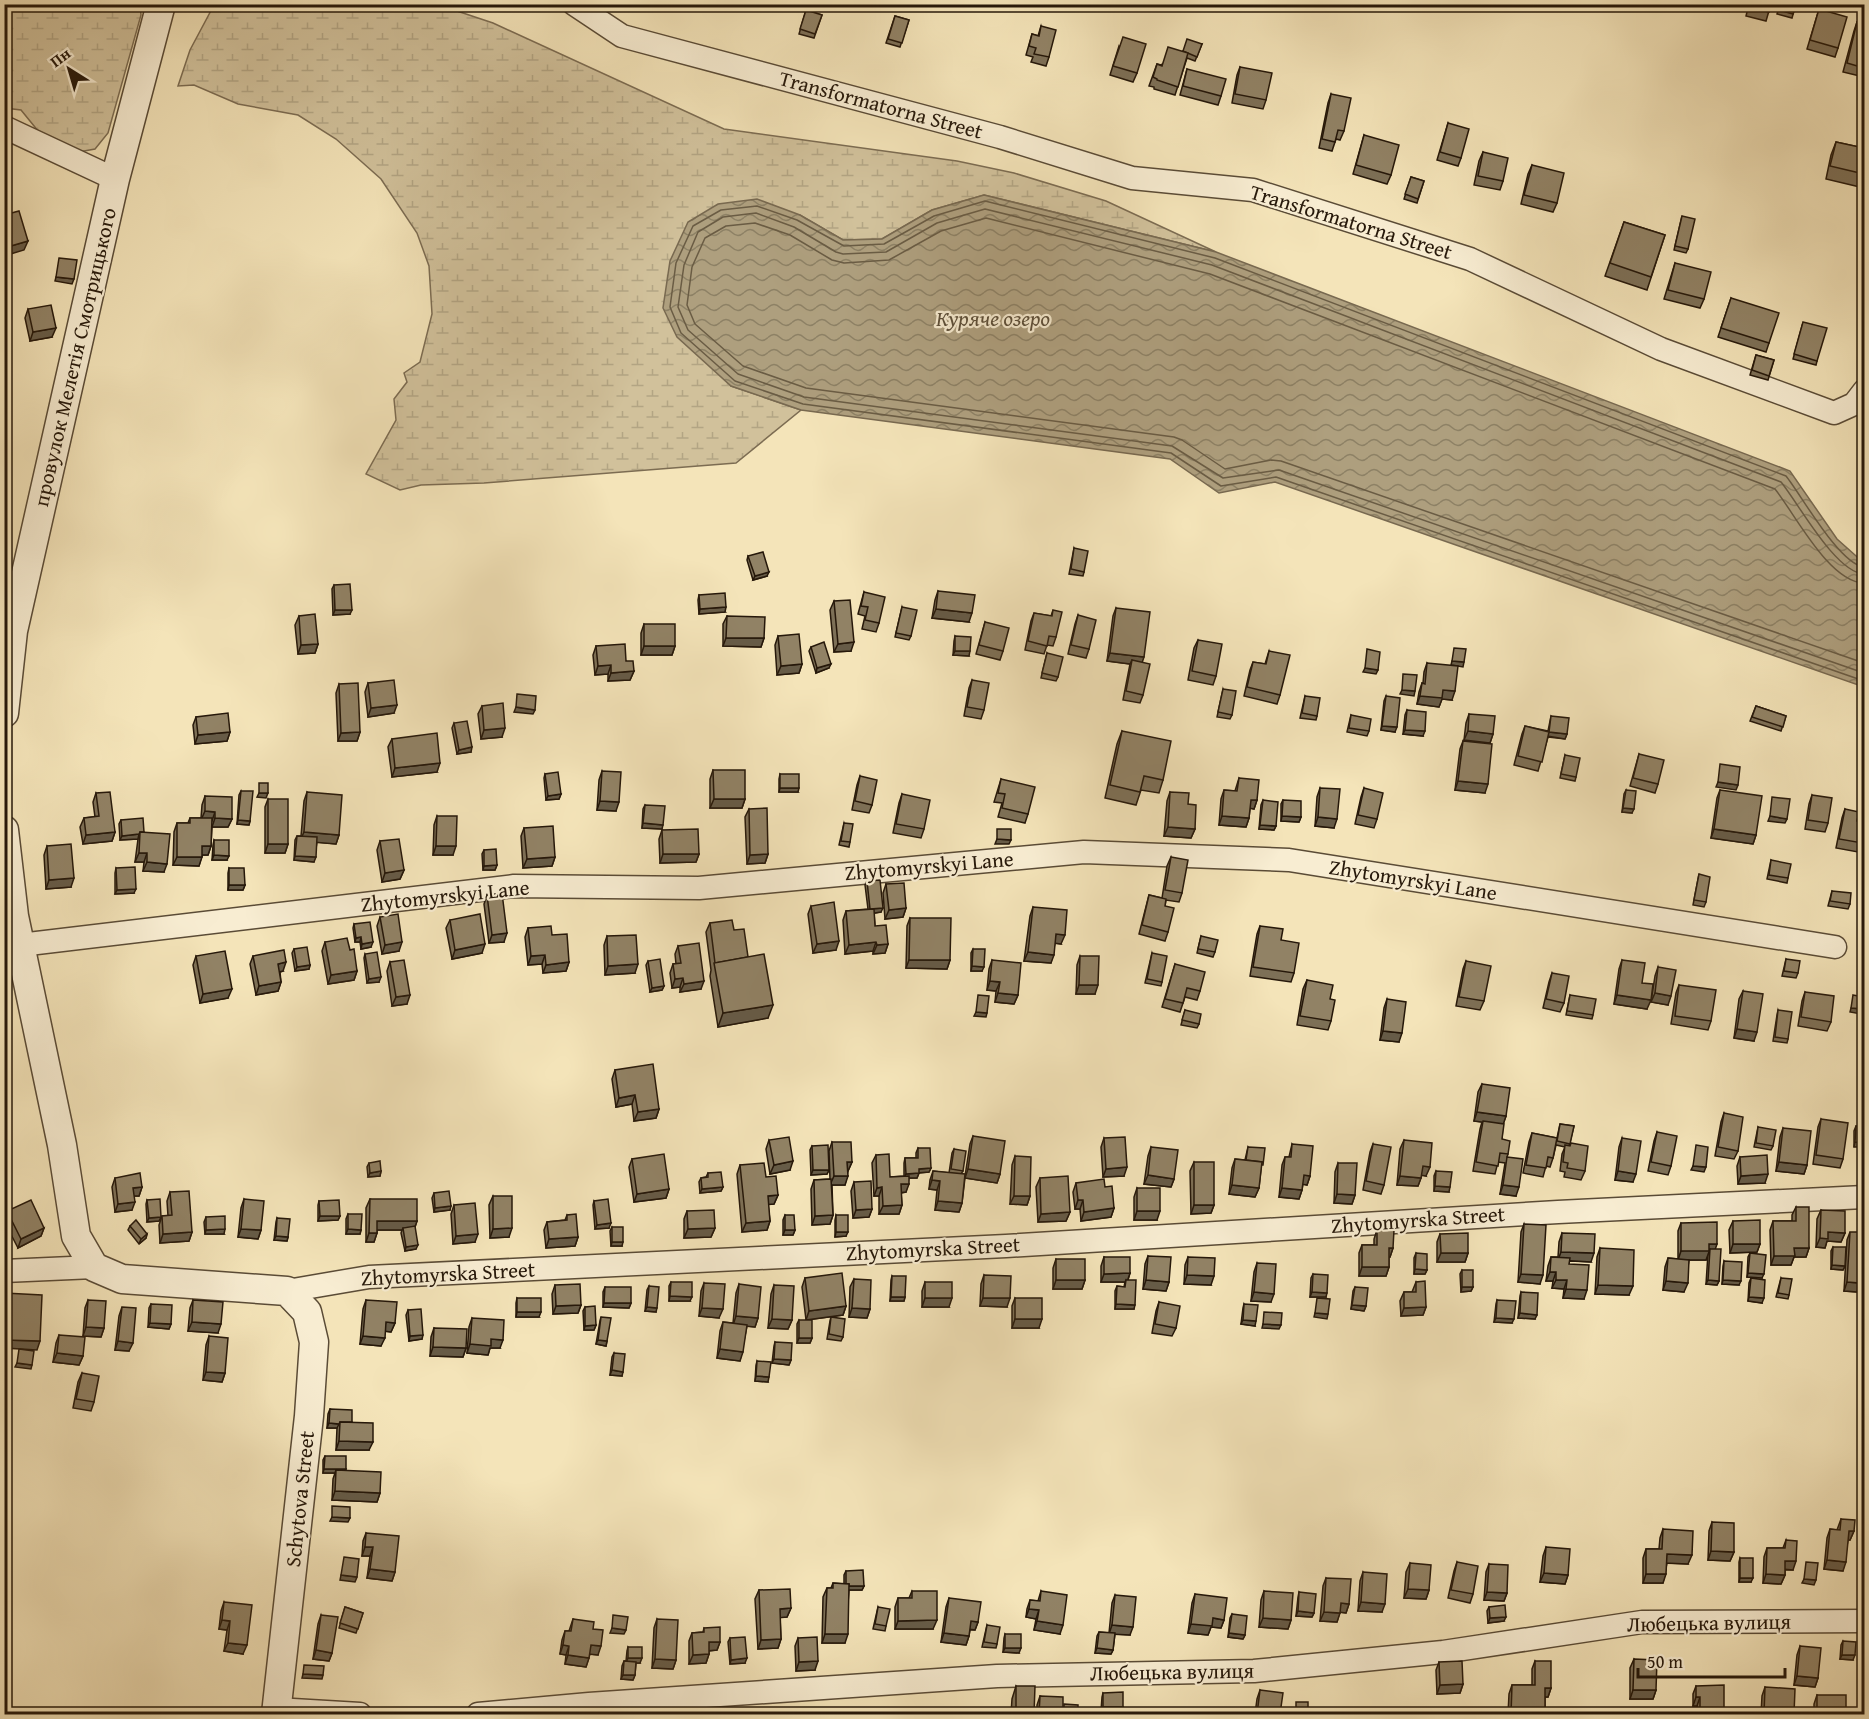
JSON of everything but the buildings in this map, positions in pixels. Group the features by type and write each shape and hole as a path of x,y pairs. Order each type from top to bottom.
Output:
{"street":[{"name":"провулок Мелетія Смотрицького","path":"4,713 13,631 115,179 161,4"},
{"name":"Transformatorna Street","path":"574,4 622,36 1000,137 1132,178 1253,190 1470,259 1661,349 1834,413 1854,404 1864,391"},
{"path":"4,127 115,179"},
{"path":"4,830 9,916 20,945 62,1145 76,1236 94,1267"},
{"name":"Zhytomyrskyi Lane","path":"20,945 514,886 699,888 1084,852 1289,860 1835,947"},
{"name":"Zhytomyrska Street","path":"4,1270 94,1267 122,1279 287,1291 369,1276 1006,1246 1558,1212 1864,1197"},
{"name":"Schytova Street","path":"276,1712 309,1416 314,1342 307,1312 287,1291"},
{"name":"Любецька вулиця","path":"478,1714 589,1704 996,1677 1254,1671 1443,1652 1642,1622 1864,1621"},
{"path":"276,1712 360,1714"}],"green space":[{"path":"4,5 140,5 141,15 108,133 95,149 73,153 52,148 21,110 5,108"},
{"path":"214,5 439,5 493,23 724,129 957,161 1014,173 1106,201 1216,252 984,195 932,210 882,239 843,240 800,215 731,386 801,410 736,463 484,483 421,485 400,490 366,474 396,420 394,399 407,382 404,373 420,362 432,314 429,266 417,233 381,179 336,139 298,115 238,104 194,85 178,86 190,50"}],"water":[{"name":"Куряче озеро","path":"984,195 1216,252 1790,471 1837,539 1864,563 1864,687 1275,482 1219,493 1170,459 801,410 731,386 677,337 663,308 670,261 688,222 718,204 757,199 800,215 843,240 882,239 932,210"}]}
